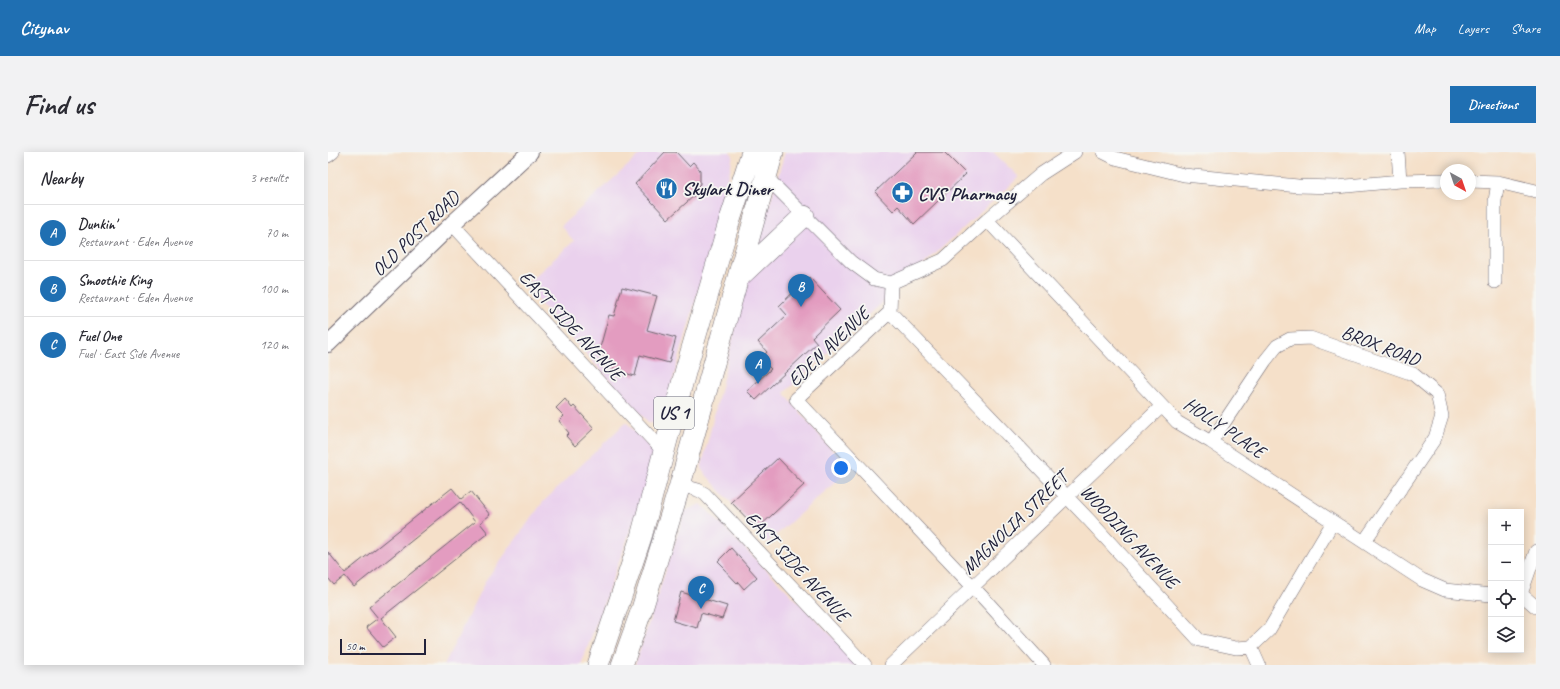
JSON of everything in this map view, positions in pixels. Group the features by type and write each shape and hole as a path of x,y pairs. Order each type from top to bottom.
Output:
{"highway":[{"name":"US 1","path":"622,665 642,609 680,485 767,178 773,152"},
{"name":"US 1","path":"598,665 641,537 686,369 748,155"},
{"path":"738,279 804,216"}],"street":[{"path":"328,156 333,152"},
{"name":"OLD POST ROAD","path":"328,344 452,224 530,152"},
{"path":"748,155 767,178 851,262 874,279 891,283 943,260 1041,174 1074,152"},
{"path":"1103,152 1115,158 1184,175 1250,181 1336,187 1400,181 1440,180"},
{"path":"1398,152 1400,181"},
{"path":"1476,181 1498,182 1536,191"},
{"path":"1495,282 1495,201 1498,182"},
{"name":"HOLLY PLACE","path":"987,220 1178,422 1422,580 1445,590 1488,595"},
{"name":"EAST SIDE AVENUE","path":"452,224 664,452"},
{"name":"EDEN AVENUE","path":"891,283 890,312 796,399 973,587 1044,665"},
{"name":"WOODING AVENUE","path":"890,312 1067,497 1199,640 1236,648 1251,647"},
{"name":"BROX ROAD","path":"1211,442 1265,360 1277,346 1290,339 1310,338 1413,374 1437,394 1442,416 1435,438 1364,542"},
{"name":"MAGNOLIA STREET","path":"891,665 1162,406"},
{"name":"EAST SIDE AVENUE","path":"680,485 698,490 704,494 865,665"},
{"path":"1258,665 1251,647 1269,630 1333,522"},
{"path":"1524,585 1536,551"},
{"path":"1524,597 1536,607"}],"shaded area":[{"path":"643,152 730,152 733,155 722,208 661,422 649,423 524,286 574,241 561,226"},
{"path":"785,152 993,152 1019,177 784,393 849,470 767,543 701,469 747,280"},
{"path":"626,422 658,455 581,665 444,665 485,582 543,502"},
{"path":"701,504 861,665 635,665 685,511"}],"building":[{"name":"Skylark Diner","path":"665,152 676,152 689,166 693,162 700,170 700,184 692,192 695,195 668,219 635,184"},
{"name":"CVS Pharmacy","path":"917,152 944,152 966,174 914,224 898,206 893,211 875,192"},
{"path":"809,277 840,310 812,337 817,343 756,400 747,391 771,369 761,359 767,352 758,342 787,315 779,306"},
{"path":"622,287 657,296 647,330 676,338 669,363 640,355 635,376 617,371 598,355 609,315 614,316"},
{"path":"565,399 572,408 574,406 594,428 575,446 566,436 569,433 559,421 564,416 556,408"},
{"path":"778,458 804,485 757,529 731,502"},
{"path":"452,488 461,499 471,491 490,515 480,523 488,533 381,618 396,637 383,647 366,627 378,618 369,607 475,522 460,502 354,587 345,576 334,585 328,578 328,552 345,573"},
{"path":"731,548 757,577 744,589 718,561"},
{"path":"681,592 727,606 722,619 701,613 697,628 673,621"}],"place":[{"name":"Skylark Diner","path":"667,188"},
{"name":"CVS Pharmacy","path":"903,193"},
{"name":"Smoothie King","path":"801,307"},
{"name":"Dunkin'","path":"758,384"},
{"name":"Fuel One","path":"701,609"}]}
